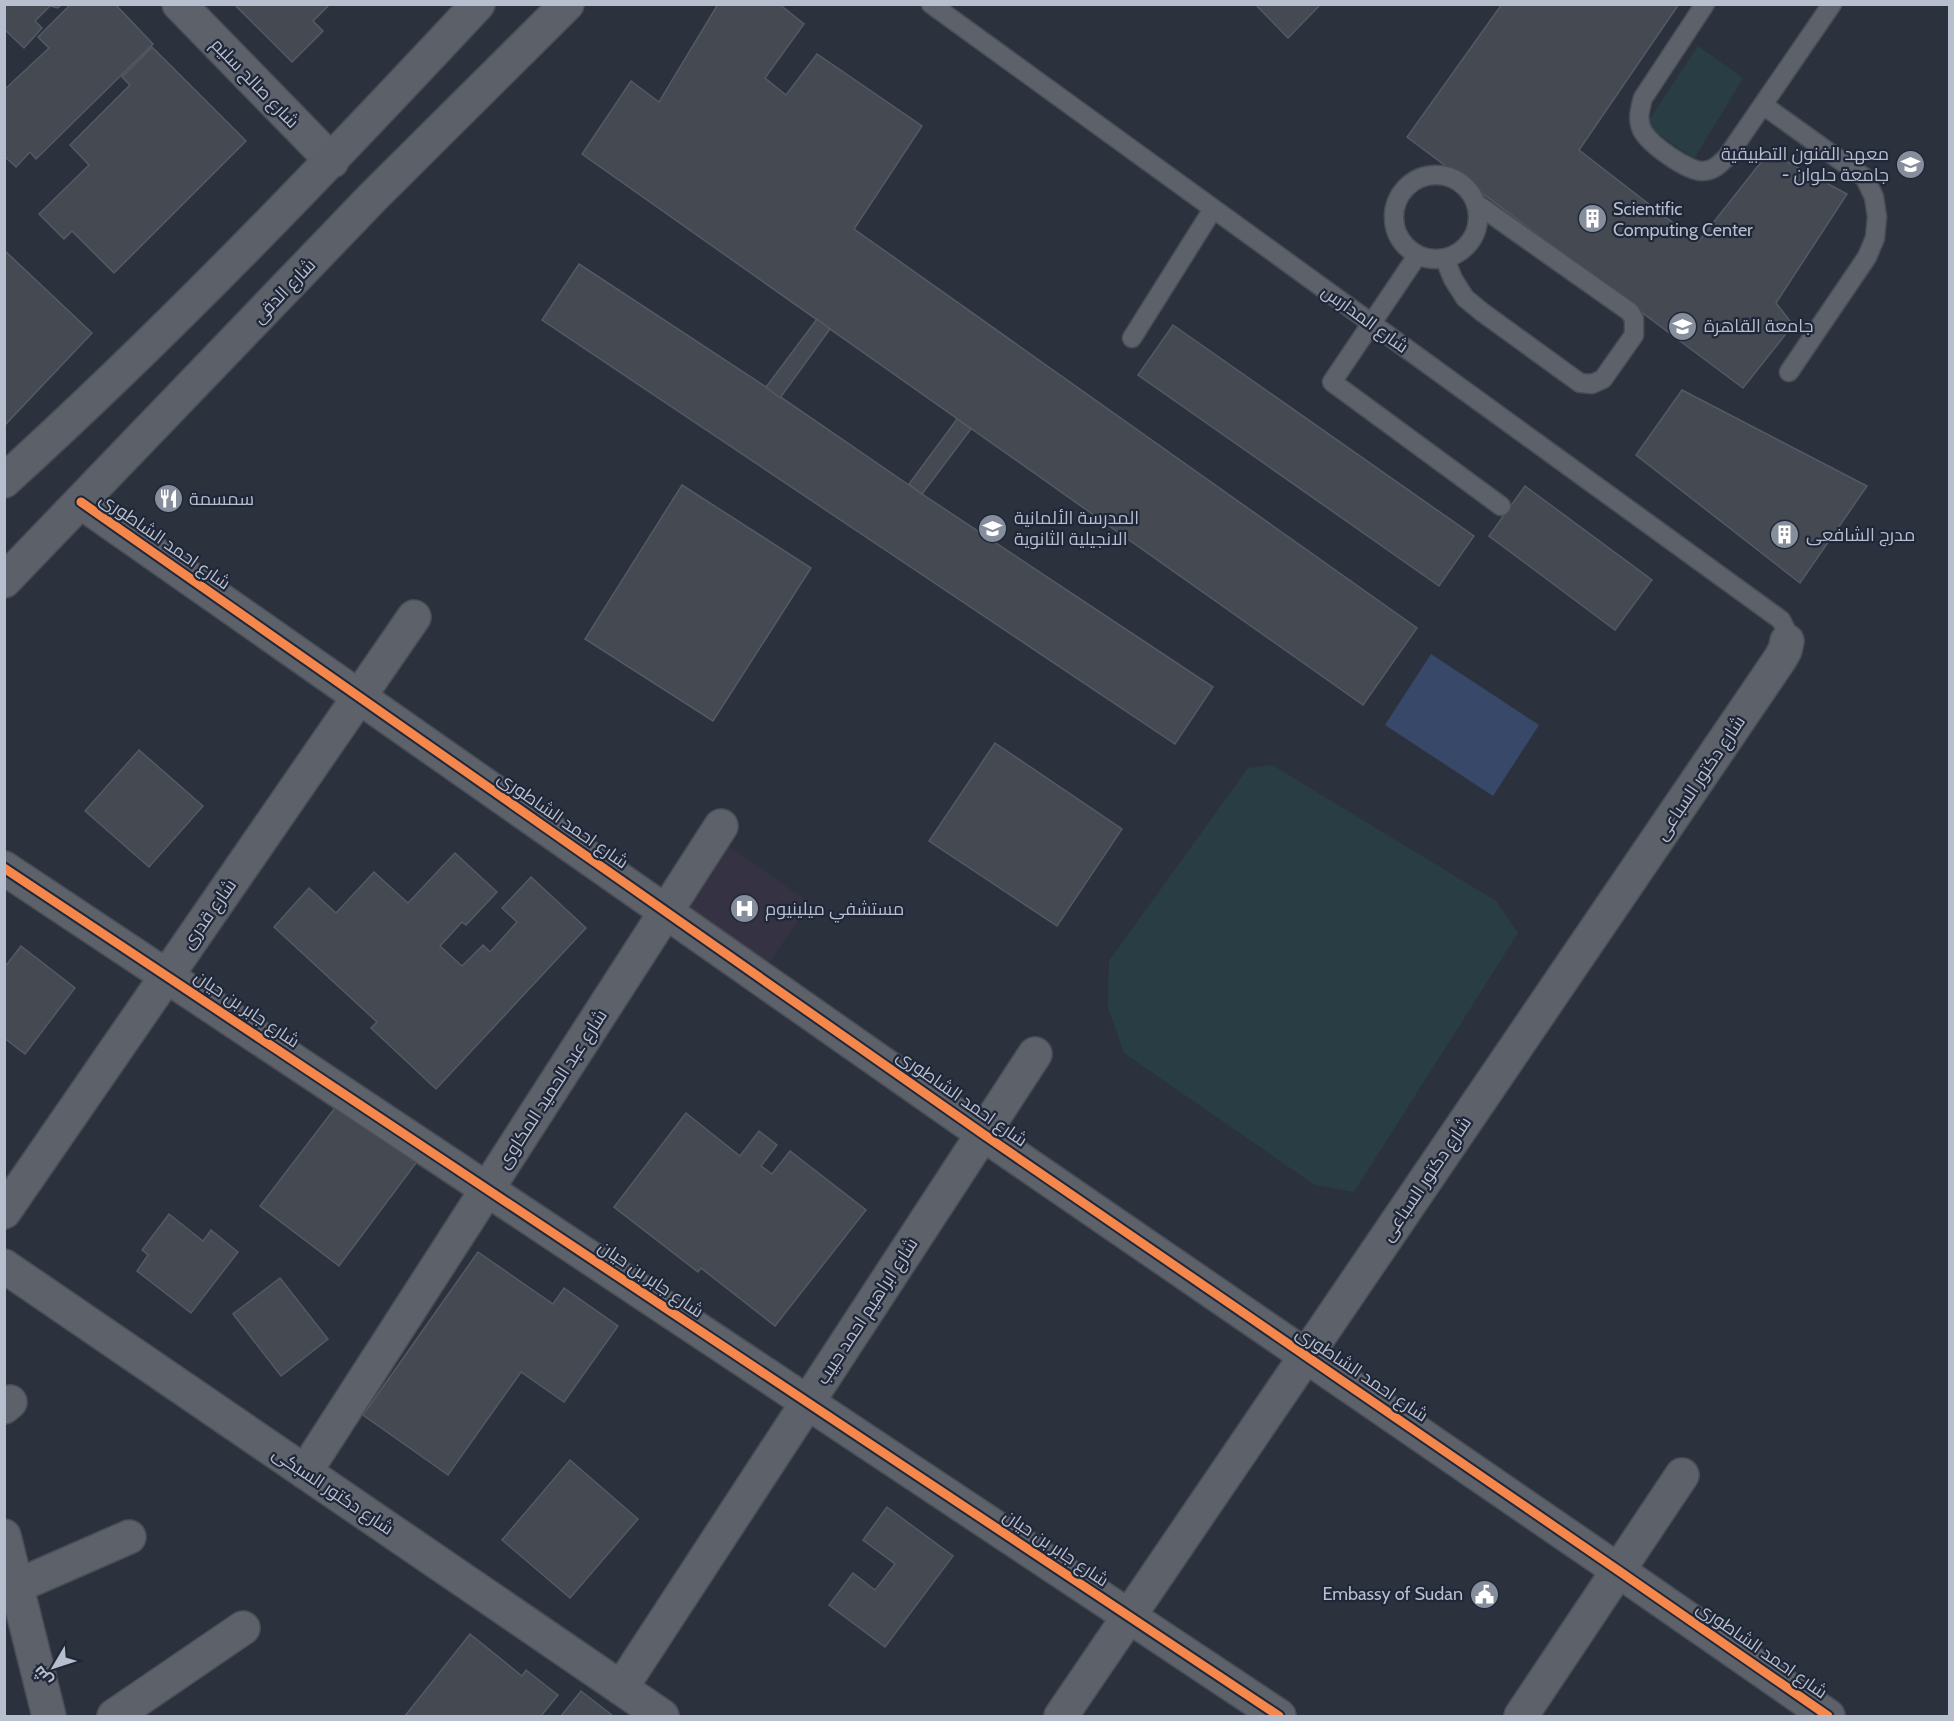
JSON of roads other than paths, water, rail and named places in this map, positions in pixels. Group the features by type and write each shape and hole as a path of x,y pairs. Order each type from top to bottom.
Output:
{"main road":[{"path":"4,481 89,404 332,161 478,4"},
{"name":"شارع الدقى","path":"4,581 372,198 567,4"}],"street":[{"name":"شارع صالح سليم","path":"179,4 332,161"},
{"name":"شارع احمد الشاطورى","path":"81,502 983,1134 1828,1716"},
{"name":"شارع قدرى","path":"4,1212 414,617"},
{"name":"شارع دكتور السباعى","path":"1061,1716 1780,659 1787,640"},
{"name":"شارع عبد الحميد المكاوى","path":"305,1472 721,826"},
{"name":"شارع جابر بن حيان","path":"4,868 1280,1716"},
{"name":"شارع ابراهيم احمد حبيب","path":"621,1688 1035,1054"},
{"name":"شارع دكتور السبكى","path":"4,1266 662,1716"},
{"path":"1521,1716 1682,1476"},
{"path":"16,1586 129,1537"},
{"path":"6,1547 16,1586 16,1632 49,1716"},
{"path":"114,1716 243,1628"}],"lane":[{"name":"شارع المدارس","path":"931,4 1780,620 1786,630 1787,640"},
{"path":"1706,4 1643,98 1638,114 1642,130 1652,143 1689,169 1703,171 1717,167 1727,157 1832,4"},
{"path":"1763,105 1865,178 1874,197 1877,218 1875,238 1867,257 1789,372"},
{"path":"1428,174 1444,175 1458,180 1470,191 1477,204 1478,222 1473,238 1461,251 1445,259 1431,259 1417,255 1405,246 1396,234 1395,203 1402,190 1414,180 1428,174"},
{"path":"1445,259 1453,279 1466,298 1580,383 1592,384 1603,379 1634,335 1634,319 1630,312 1477,204"},
{"path":"1132,338 1214,209"},
{"path":"1417,255 1332,382 1501,506"}],"water":[{"path":"1431,654 1539,725 1493,796 1385,725"}],"place":[{"name":"معهد الفنون التطبيقية - جامعة حلوان","path":"1910,164"},
{"name":"Scientific Computing Center","path":"1592,219"},
{"name":"جامعة القاهرة","path":"1683,326"},
{"name":"سمسمة","path":"168,499"},
{"name":"المدرسة الألمانية الانجيلية الثانوية","path":"993,528"},
{"name":"مدرج الشافعى","path":"1785,535"},
{"name":"مستشفي ميلينيوم","path":"744,909"},
{"name":"Embassy of Sudan","path":"1484,1594"}]}
